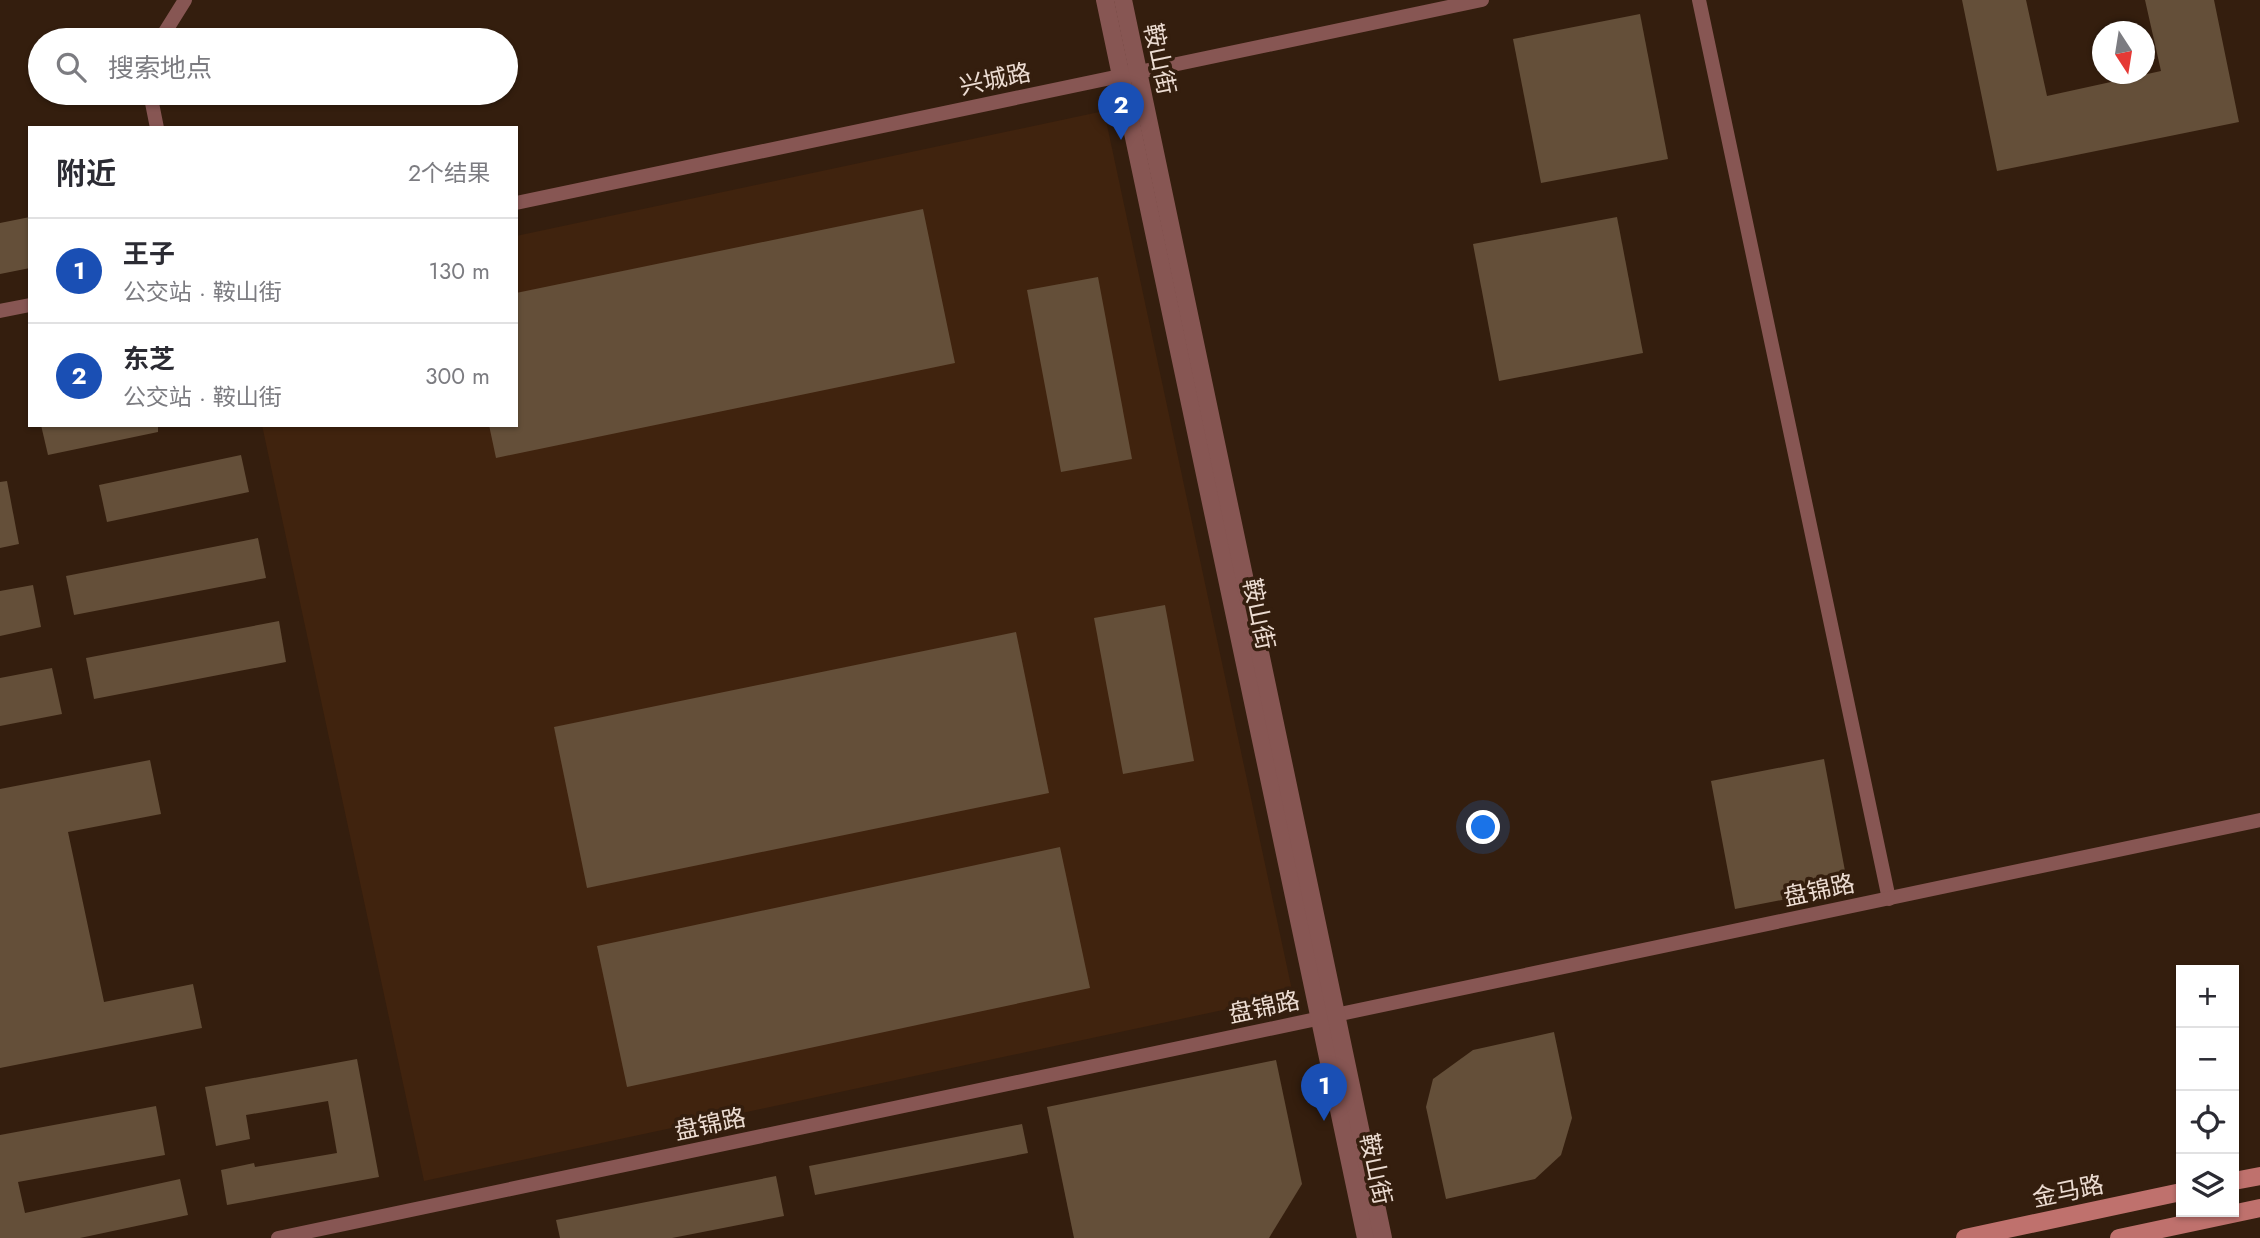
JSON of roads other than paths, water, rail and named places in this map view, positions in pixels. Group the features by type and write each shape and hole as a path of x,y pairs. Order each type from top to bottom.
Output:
{"main road":[{"path":"2239,1180 2260,1176"},
{"name":"金马路","path":"1965,1238 2176,1193"},
{"path":"2119,1238 2260,1209"}],"street":[{"path":"168,28 185,0"},
{"name":"鞍山街","path":"1105,0 1130,74"},
{"name":"鞍山街","path":"1123,0 1130,74 1328,1017 1366,1238"},
{"name":"兴城路","path":"518,202 1482,0"},
{"path":"1699,0 1889,899"},
{"path":"152,105 157,126"},
{"path":"0,311 28,305"},
{"name":"盘锦路","path":"278,1238 2260,820"},
{"name":"鞍山街","path":"1328,1017 1383,1238"}],"place":[{"name":"东芝","path":"1121,140"},
{"name":"王子","path":"1324,1121"}]}
